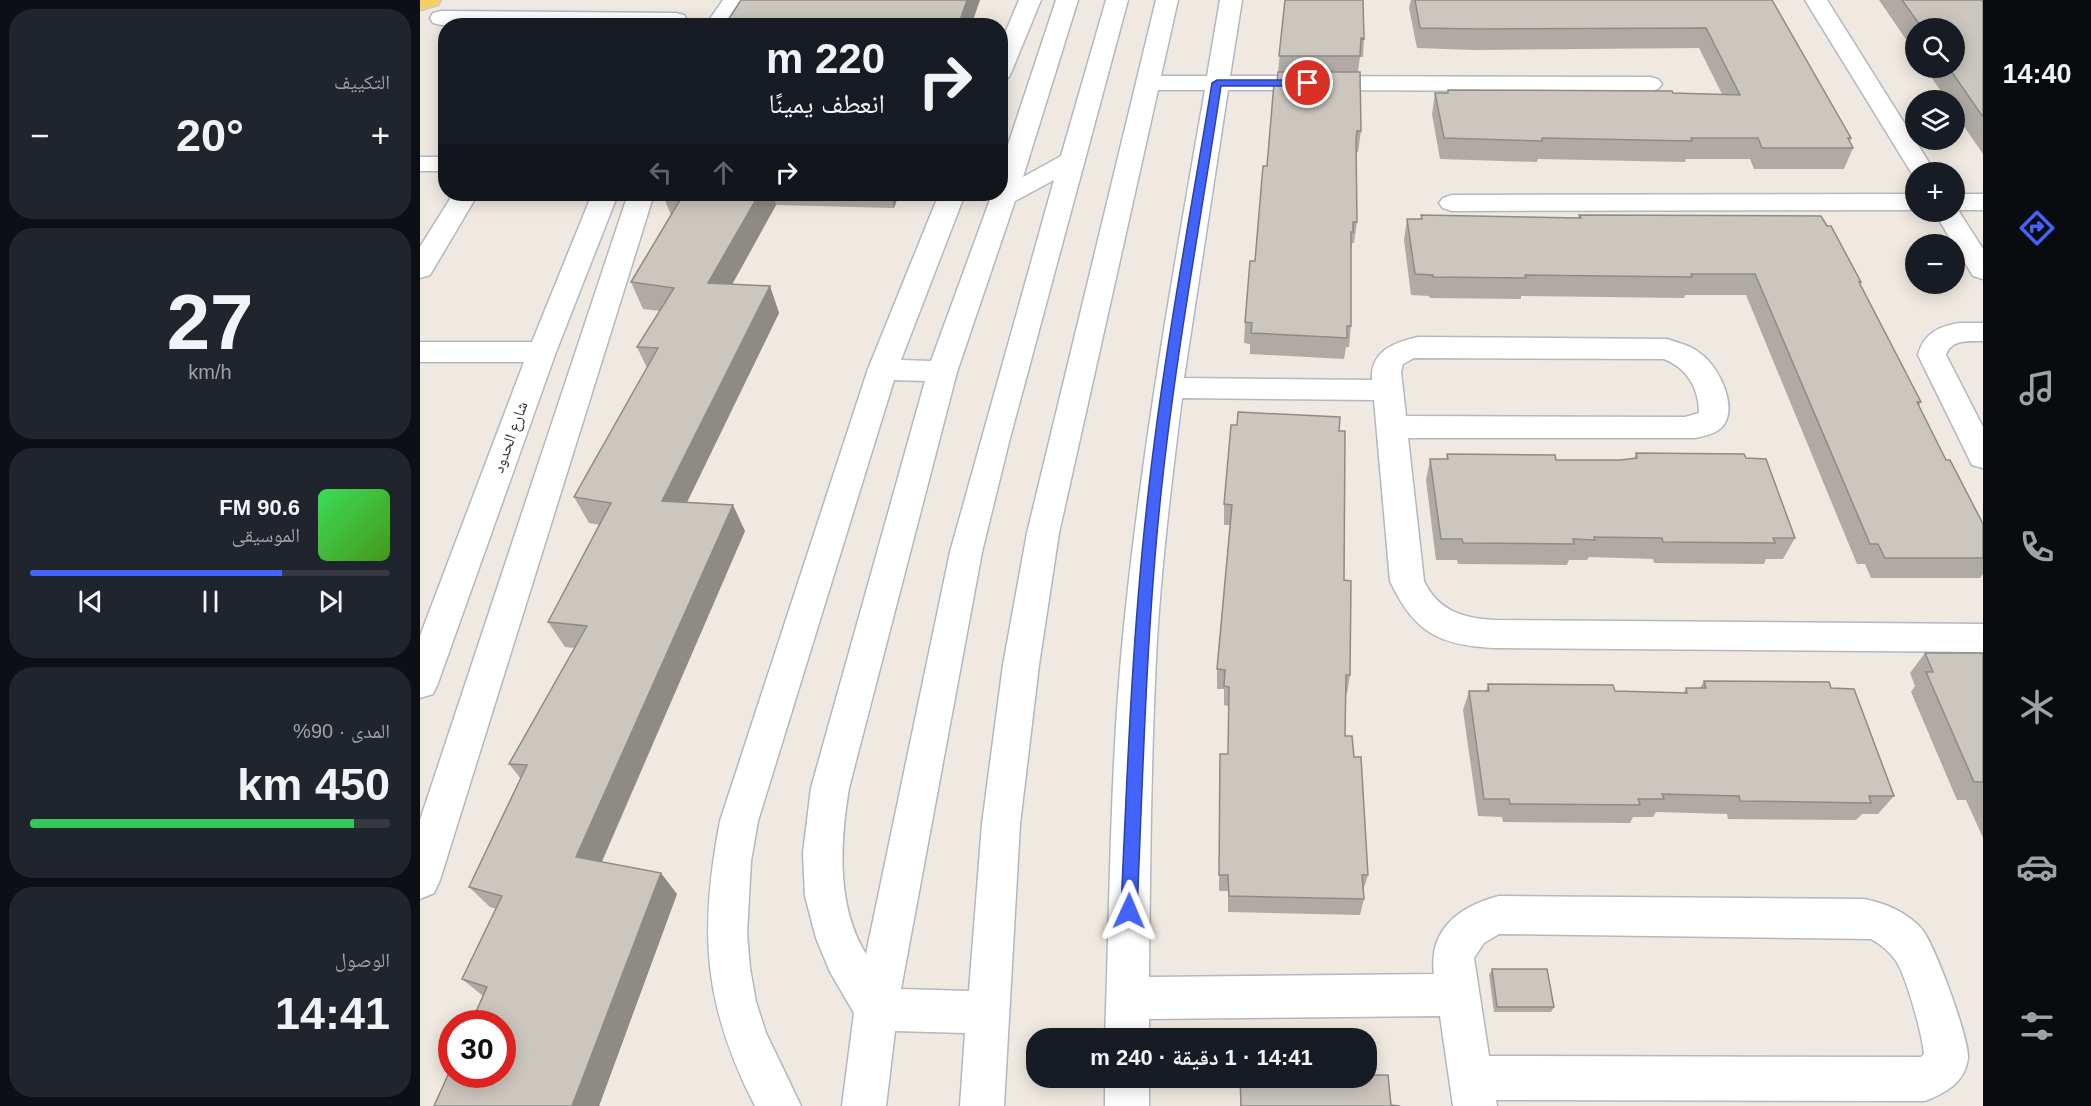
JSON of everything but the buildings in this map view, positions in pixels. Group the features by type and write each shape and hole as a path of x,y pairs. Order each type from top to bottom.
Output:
{"main road":[{"path":"420,4 438,19"}],"street":[{"path":"447,18 486,0"},
{"path":"722,18 734,0"},
{"path":"1008,54 1030,0"},
{"path":"1008,184 1067,0"},
{"path":"864,1106 876,1009 966,552 994,442 1117,0"},
{"path":"982,1106 1001,824 1020,665 1043,533 1167,0"},
{"path":"1127,1028 1132,802 1140,639 1153,502 1168,388 1231,0"},
{"path":"1816,0 1917,162"},
{"path":"1148,83 1650,84"},
{"path":"1008,195 1073,160"},
{"path":"420,164 438,164"},
{"path":"420,269 461,201"},
{"name":"شارع الحدود","path":"420,682 542,352 602,201"},
{"path":"420,880 639,201"},
{"path":"779,1106 760,1074 737,1013 729,971 725,920 729,869 739,821 883,369 949,201"},
{"path":"876,1009 845,958 831,924 824,889 821,855 823,821 942,372 1003,201"},
{"path":"1452,203 1905,202"},
{"path":"1965,202 1983,202"},
{"path":"1953,222 1983,270"},
{"path":"1983,332 1952,333 1933,345 1932,355 1983,457"},
{"path":"1391,427 1684,428 1707,423 1714,416 1715,408 1703,374 1695,363 1675,352 1652,347 1418,347 1404,349 1394,355 1387,363 1387,390 1407,581 1414,598 1428,615 1447,627 1470,634 1983,638"},
{"path":"420,352 542,352"},
{"path":"883,369 942,372"},
{"path":"1168,388 1387,390"},
{"path":"1499,915 1864,918 1882,922 1899,933 1913,949 1943,1037 1947,1056 1940,1071 1924,1079 1473,1092 1453,958 1458,942 1468,928 1482,919 1499,915"},
{"path":"1127,998 1459,995"},
{"path":"876,1009 988,1013"},
{"path":"1127,1088 1127,1106"}],"route":[{"path":"1129,911 1140,639 1153,502 1168,388 1217,83 1308,83"}]}
